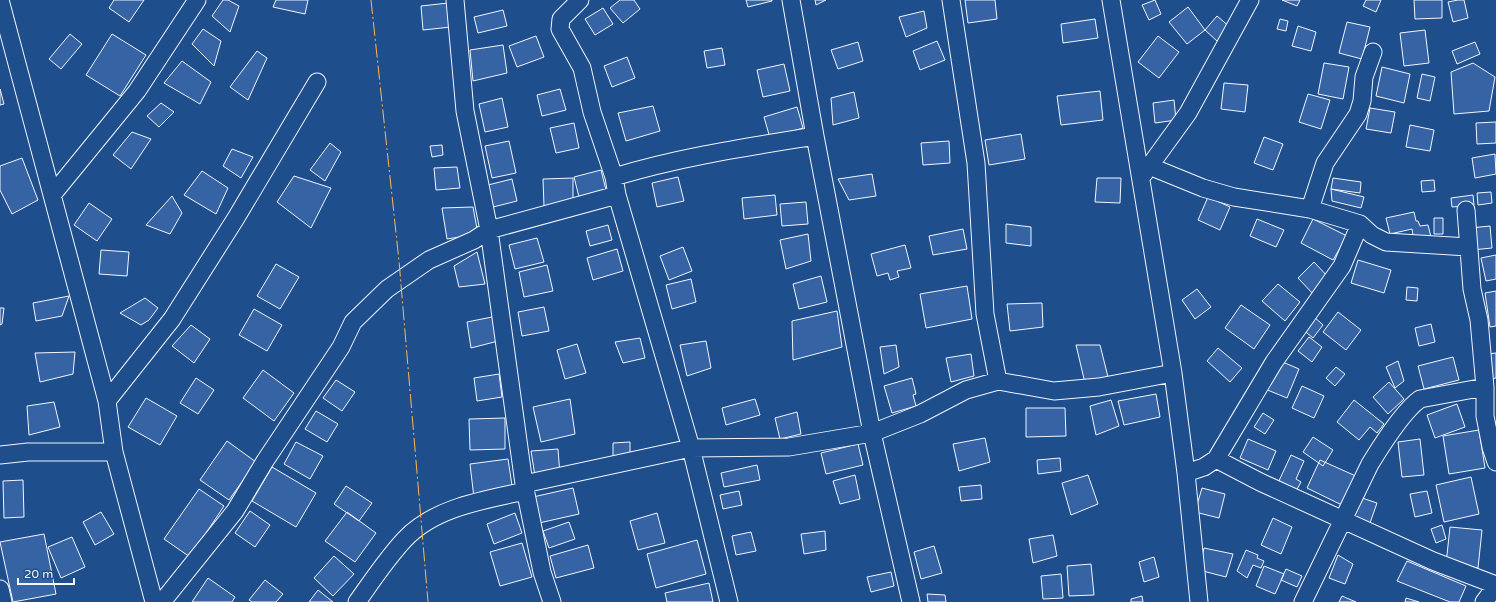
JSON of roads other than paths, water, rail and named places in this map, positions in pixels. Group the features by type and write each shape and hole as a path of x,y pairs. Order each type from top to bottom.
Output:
{"street":[{"path":"15,0 2,8 53,194 107,401 114,452 154,602"},
{"path":"53,194 137,91 197,0"},
{"path":"455,0 465,111 489,230 525,487 542,572 552,602"},
{"path":"580,0 561,19 560,29 582,68 592,112 614,177 617,195 691,448 729,602"},
{"path":"791,0 815,136 872,433 911,602"},
{"path":"951,0 976,163 985,314 998,381"},
{"path":"1111,0 1145,172 1186,474 1199,602"},
{"path":"1145,172 1188,113 1250,0"},
{"path":"1310,210 1325,163 1358,114 1362,101 1364,77 1373,52"},
{"path":"107,401 172,319 236,218 317,82"},
{"path":"614,177 649,166 702,155 815,136"},
{"path":"1145,172 1234,197 1310,210 1360,224 1372,235 1386,242 1468,247"},
{"path":"162,602 235,511 265,461 341,347 353,322 387,289 429,260 474,240 489,230 617,195"},
{"path":"1466,210 1472,288 1479,320 1486,387 1485,416 1490,447 1496,462"},
{"path":"1186,474 1204,467 1216,459 1274,362 1342,266 1360,224"},
{"path":"357,602 406,538 425,522 463,507 525,487 691,448 789,447 872,433 920,414 966,390 998,381 1054,391 1099,387 1172,373"},
{"path":"1303,602 1370,464 1383,443 1417,402 1420,400 1486,387"},
{"path":"0,454 28,452 114,452"},
{"path":"1216,459 1260,482 1433,560 1496,586 1484,602"},
{"path":"0,589 3,602"}]}
